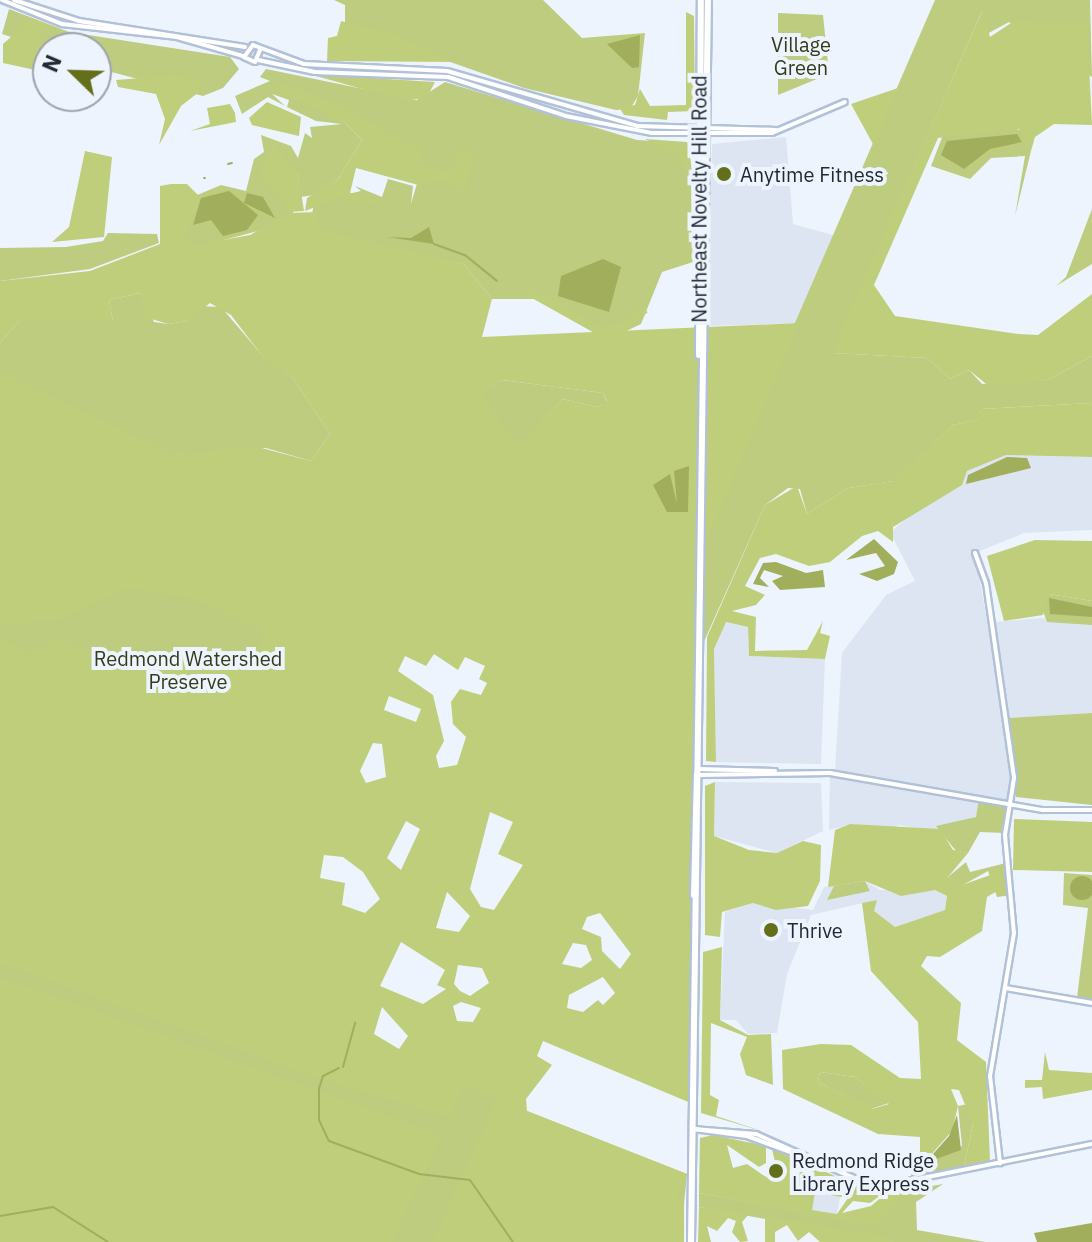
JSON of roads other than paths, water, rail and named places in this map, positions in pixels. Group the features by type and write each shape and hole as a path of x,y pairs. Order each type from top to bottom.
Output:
{"main road":[{"name":"Northeast Novelty Hill Road","path":"691,1242 698,772 703,132 701,0"},
{"name":"Northeast Novelty Hill Road","path":"703,132 708,0"}],"street":[{"path":"2,0 62,24 177,37 244,57 315,72 448,77 619,128 703,132 779,131 845,102"},
{"path":"14,0 79,21 247,47 326,67 447,71 624,124 703,132"},
{"path":"244,57 247,47"},
{"path":"258,60 260,50"},
{"path":"975,553 1013,768 1005,861 1014,922 990,1076 1000,1163"},
{"path":"698,772 780,772 867,778 1011,804 1092,810"},
{"path":"1006,988 1092,1003"},
{"path":"693,1129 756,1134 814,1161 888,1185 1092,1144"}],"waterway":[{"path":"228,164 232,163"},
{"path":"434,244 465,255 497,281"},
{"path":"343,1067 355,1023"},
{"path":"339,1068 323,1076 319,1088 319,1120 329,1141 419,1174 470,1180 513,1242"},
{"path":"0,1216 53,1207 108,1242"}],"place":[{"name":"Anytime Fitness","path":"724,174"},
{"name":"Thrive","path":"771,930"},
{"name":"Redmond Ridge Library Express","path":"776,1171"}],"park label":[{"name":"Village Green","path":"801,56"},
{"name":"Redmond Watershed Preserve","path":"188,670"}]}
